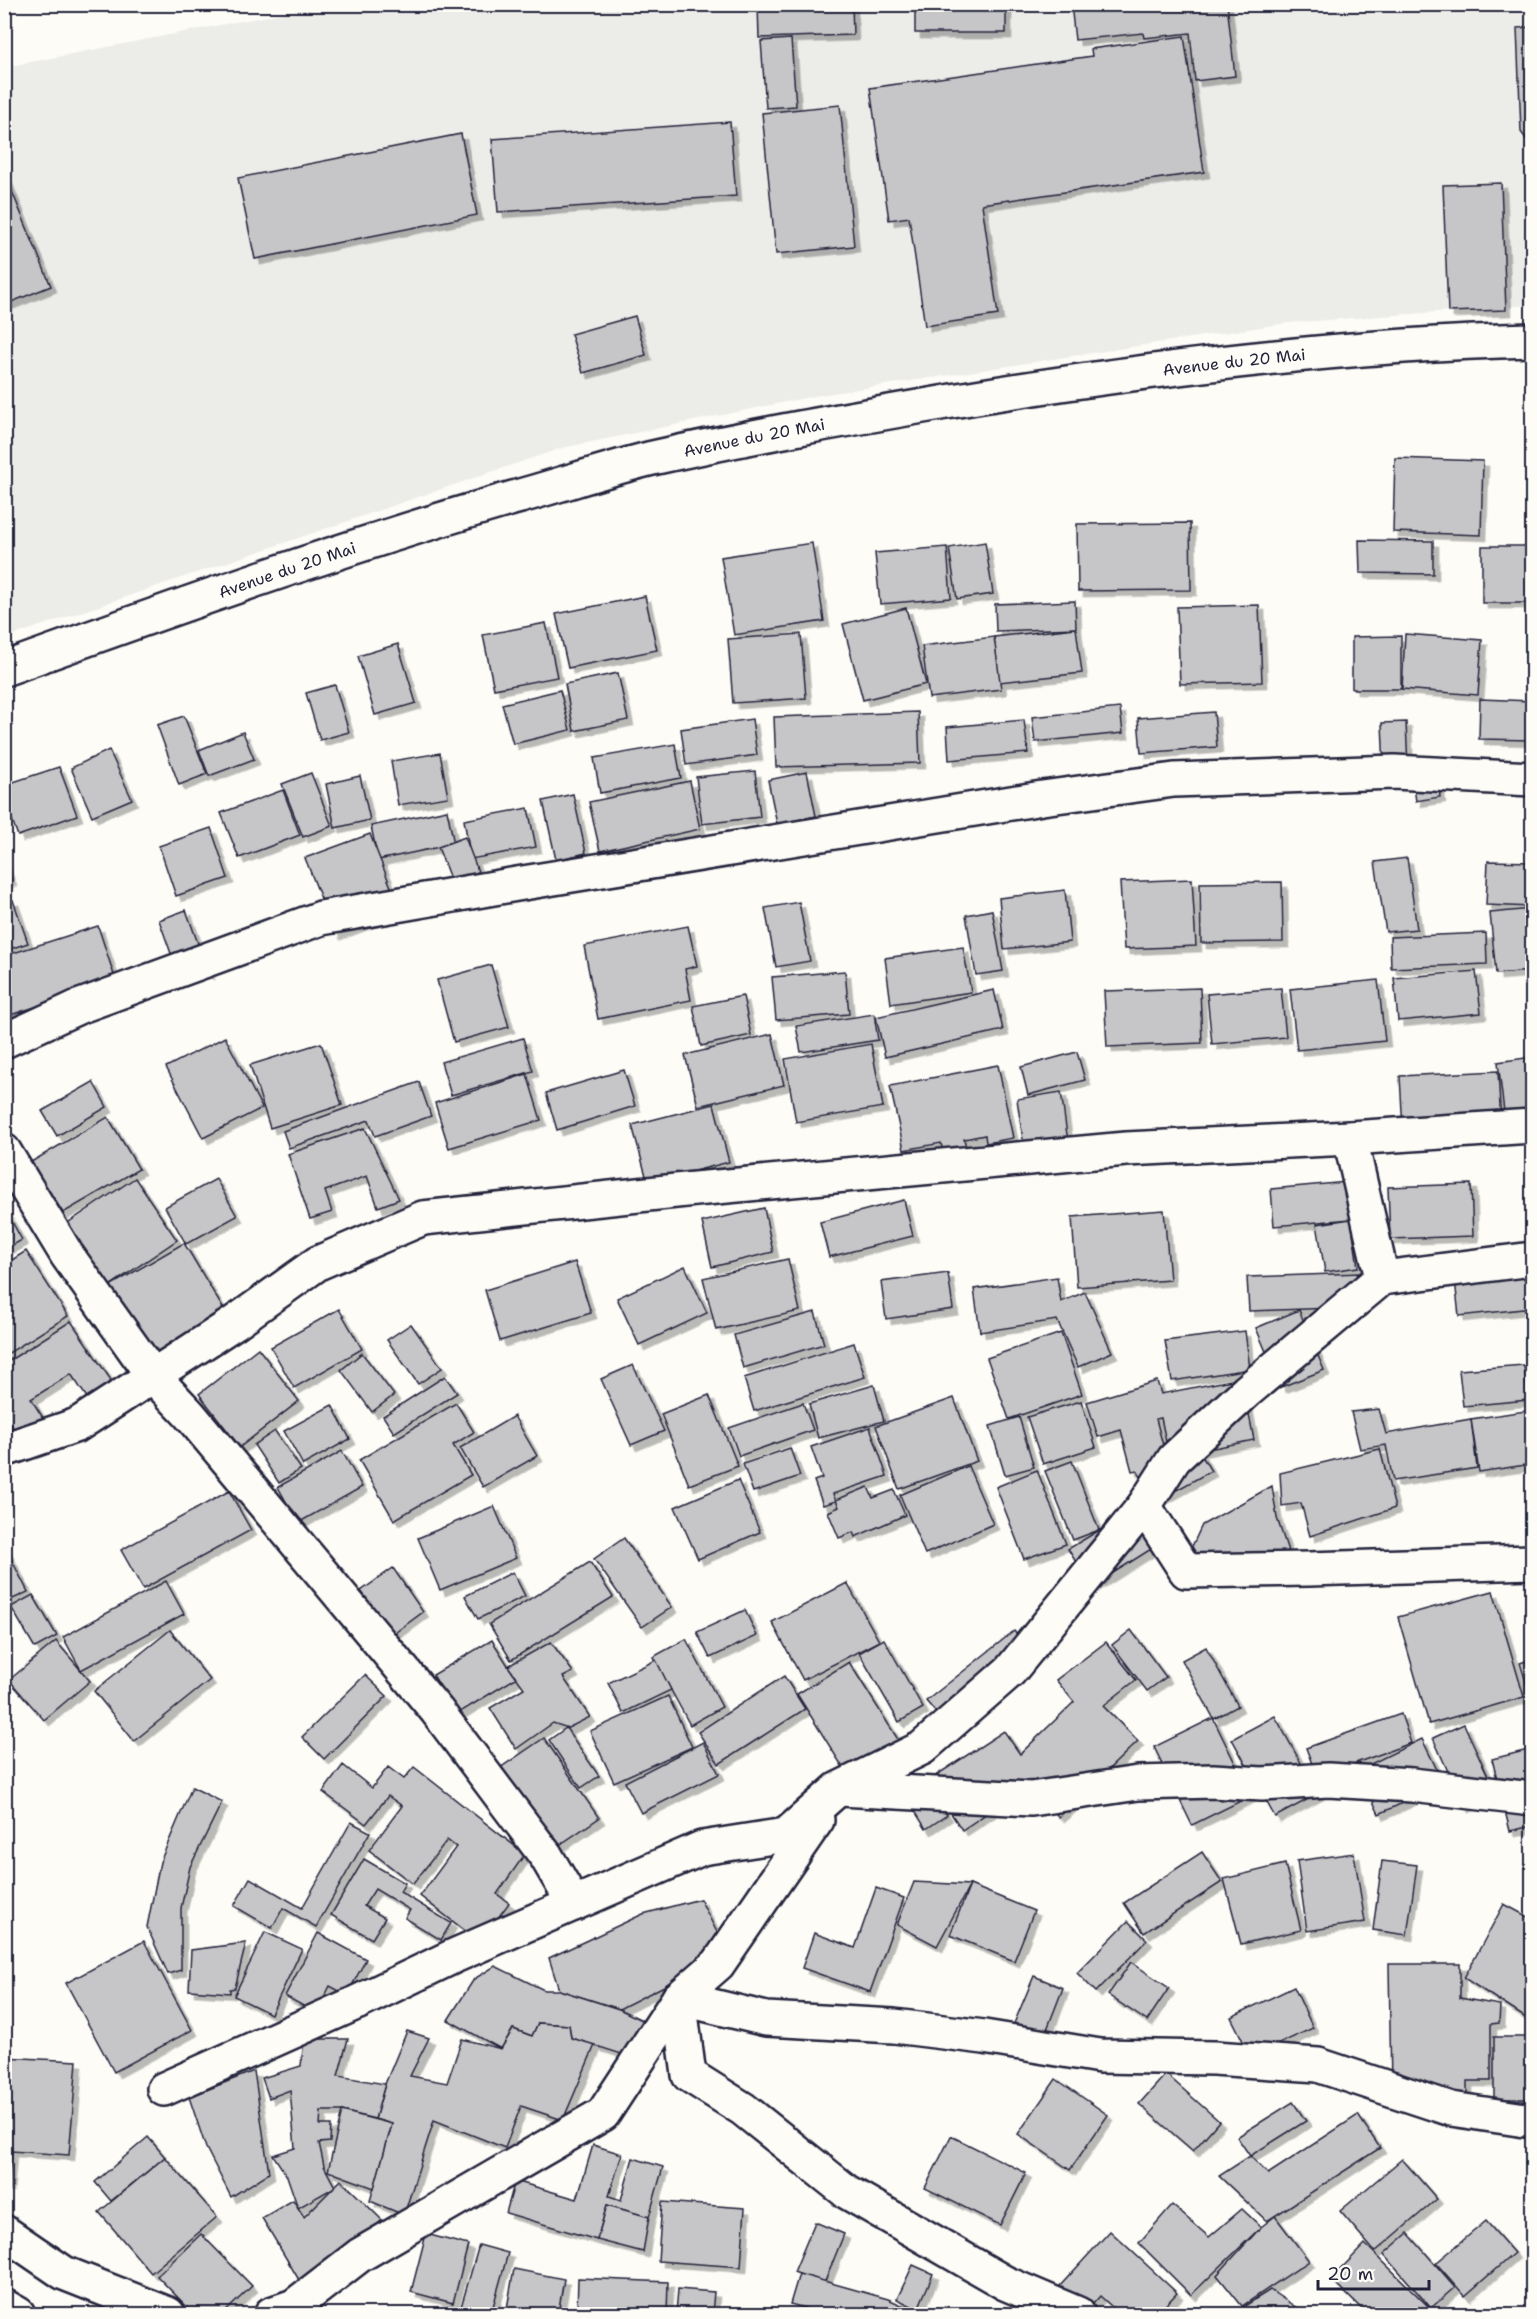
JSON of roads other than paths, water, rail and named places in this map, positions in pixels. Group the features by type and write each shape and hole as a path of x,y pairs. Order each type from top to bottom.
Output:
{"street":[{"name":"Avenue du 20 Mai","path":"4,669 388,536 655,458 838,420 1070,381 1253,359 1450,342 1533,340"},
{"path":"4,1041 78,1007 321,918 517,884 1042,798 1174,780 1394,772 1533,779"},
{"path":"4,1450 77,1425 318,1263 423,1218 695,1189 1126,1149 1533,1126"},
{"path":"1350,1138 1382,1278"},
{"path":"4,1151 67,1255 153,1376 189,1414 437,1711 546,1856 574,1904"},
{"path":"164,2089 702,1848 786,1835 838,1789 922,1748 1010,1671 1144,1506 1174,1459 1247,1391 1382,1278 1533,1260"},
{"path":"1144,1506 1186,1571 1533,1562"},
{"path":"838,1789 1031,1799 1137,1783 1213,1781 1262,1784 1328,1780 1412,1785 1533,1799"},
{"path":"271,2314 294,2306 360,2255 603,2115 679,1998 718,1964 838,1789"},
{"path":"679,1998 766,2019 894,2026 984,2037 1100,2056 1214,2058 1318,2065 1451,2109 1533,2121"},
{"path":"679,1998 689,2075 743,2109 847,2192 1005,2283 1078,2314"},
{"path":"4,2232 64,2273 168,2314"},
{"path":"4,2307 18,2314"}]}
